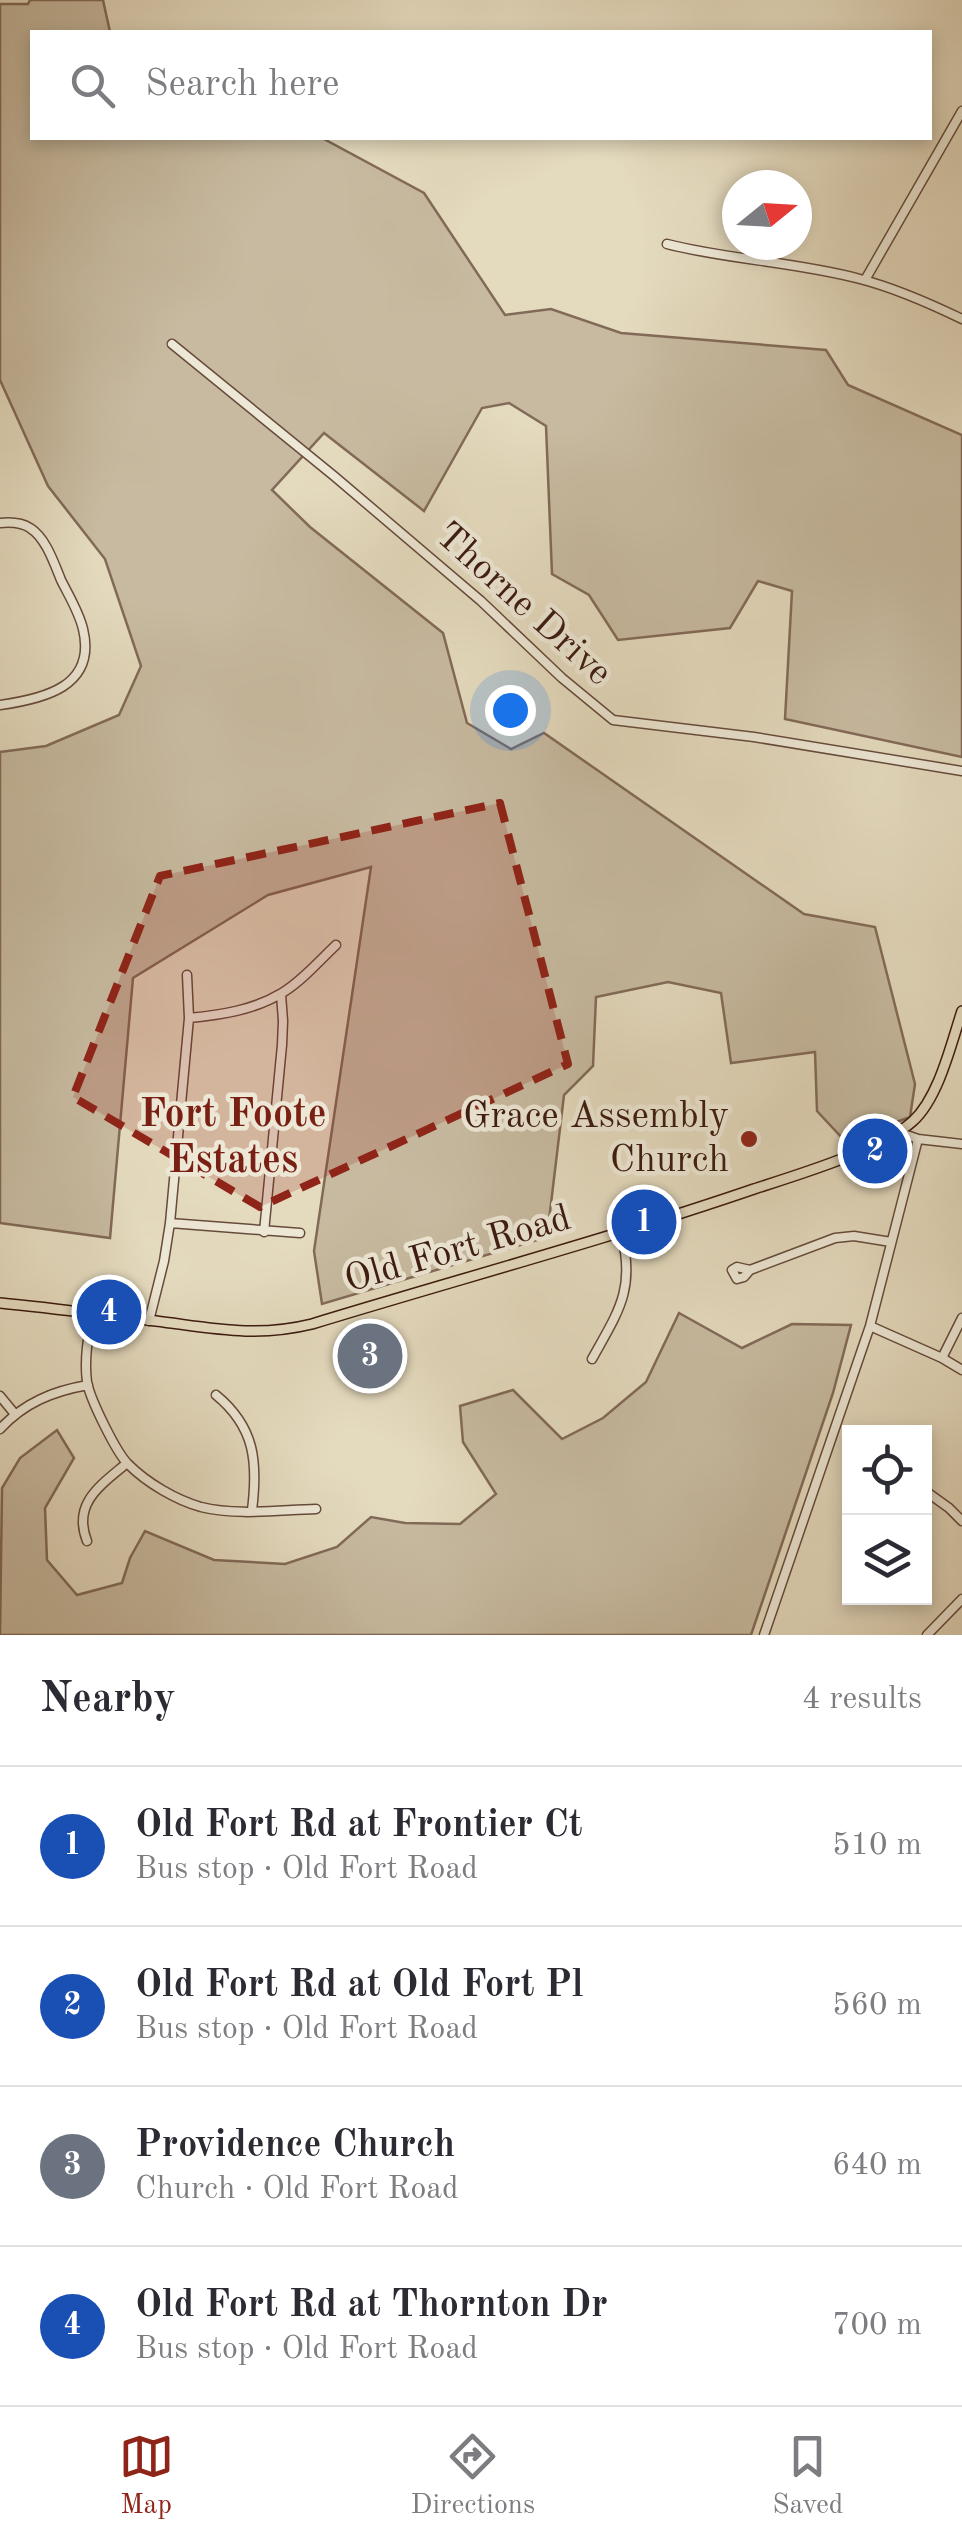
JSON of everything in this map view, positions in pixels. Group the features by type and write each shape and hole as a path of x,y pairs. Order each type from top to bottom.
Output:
{"main road":[{"name":"Old Fort Road","path":"0,1303 237,1333 292,1330 621,1234 786,1178 898,1132 915,1119 931,1096 962,1011"}],"street":[{"path":"865,280 962,111"},
{"path":"667,244 865,280 962,320"},
{"name":"Thorne Drive","path":"172,344 481,601 613,720 962,771"},
{"path":"0,523 23,524 40,536 79,617 85,645 80,670 60,688 44,697 0,705"},
{"path":"189,1018 248,1008 280,994 336,945"},
{"path":"149,1321 170,1223 189,1018 187,975"},
{"path":"264,1232 284,1021 280,994"},
{"path":"898,1132 918,1139 962,1144"},
{"path":"764,1635 870,1326 918,1139"},
{"path":"170,1223 300,1233"},
{"path":"592,1359 624,1295 628,1266 621,1234"},
{"path":"750,1270 835,1238 860,1236 891,1242"},
{"path":"92,1313 87,1343 88,1386 127,1463 162,1490 198,1506 220,1510 316,1509"},
{"path":"942,1358 962,1318"},
{"path":"870,1326 962,1370"},
{"path":"0,1429 14,1413 38,1400 88,1386"},
{"path":"0,1396 14,1413"},
{"path":"216,1396 235,1414 250,1442 255,1477 252,1510"},
{"path":"87,1542 83,1528 88,1502 98,1486 127,1463"},
{"path":"932,1496 962,1521"},
{"path":"927,1635 962,1599"}],"highlighted area":[{"path":"500,803 568,1064 260,1207 73,1097 160,876"}],"shaded area":[{"path":"30,0 103,0 110,30 30,30 30,140 326,140 424,193 505,315 551,309 621,333 826,350 848,385 962,435 962,757 785,719 792,591 758,581 730,628 618,640 589,595 552,574 546,426 509,403 482,408 424,511 324,433 272,490 310,527 443,633 467,723 511,749 544,733 804,914 875,927 915,1084 910,1117 845,1141 817,1111 815,1052 731,1063 721,993 668,982 596,997 593,1066 564,1095 547,1237 322,1304 314,1251 371,867 268,895 133,978 110,1238 0,1223 0,752 46,746 119,715 141,666 105,559 48,486 0,380 0,4 28,4"},
{"path":"679,1313 742,1348 792,1324 851,1325 833,1393 751,1635 0,1635 2,1488 20,1458 57,1430 74,1458 45,1508 47,1560 77,1595 122,1583 145,1531 214,1560 285,1564 337,1547 371,1517 405,1523 460,1524 496,1494 463,1442 460,1406 513,1390 562,1439 603,1418 646,1382"}],"place":[{"name":"Grace Assembly Church","path":"749,1139"},
{"name":"Old Fort Rd at Old Fort Pl","path":"875,1151"},
{"name":"Old Fort Rd at Frontier Ct","path":"644,1222"},
{"name":"Old Fort Rd at Thornton Dr","path":"109,1312"},
{"name":"Providence Church","path":"370,1356"}],"district":[{"name":"Fort Foote Estates","path":"233,1139"}]}
